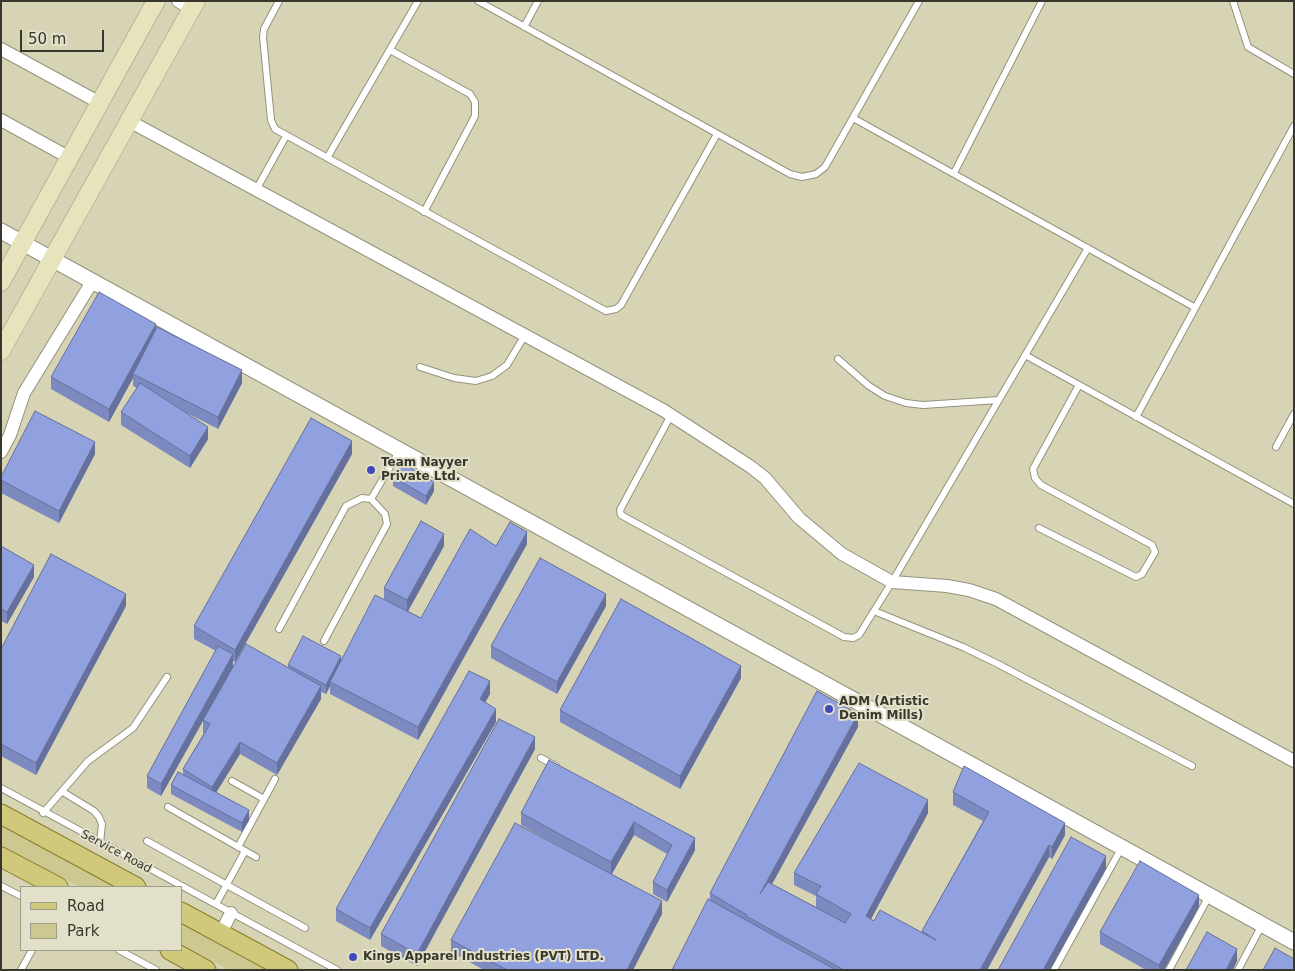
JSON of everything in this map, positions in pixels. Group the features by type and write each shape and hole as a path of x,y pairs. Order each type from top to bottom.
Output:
{"main road":[{"path":"1,282 156,1"},
{"path":"1,351 131,122 189,4"},
{"path":"1,814 134,886"},
{"path":"1,857 56,886"},
{"path":"182,913 288,970"},
{"path":"172,951 203,969"}],"street":[{"path":"1,49 100,103"},
{"path":"1,120 70,158"},
{"path":"131,122 671,415 758,473 799,518 842,554 892,582 947,586 969,590 996,600 1294,761"},
{"path":"1,231 1294,942"},
{"path":"1,452 10,435 24,393 92,282"},
{"path":"221,933 231,913"}],"lane":[{"path":"279,1 264,29 263,37 272,120 276,129 606,311 612,311 621,305 717,134"},
{"path":"327,158 418,1"},
{"path":"478,1 790,174 802,177 816,174 825,167 919,1"},
{"path":"524,27 538,1"},
{"path":"954,173 1042,1"},
{"path":"1233,1 1248,47 1294,74"},
{"path":"390,50 470,94 475,102 475,116 424,212"},
{"path":"853,118 1194,307"},
{"path":"1136,417 1194,307 1294,126"},
{"path":"256,190 286,136"},
{"path":"671,415 620,510 624,518 844,638 853,638 859,635 892,582 1088,248"},
{"path":"420,367 461,379 476,381 492,376 507,365 525,335"},
{"path":"1025,356 1294,504"},
{"path":"838,359 869,386 885,396 906,403 923,405 999,400"},
{"path":"1039,528 1136,576 1142,574 1155,552 1152,545 1041,485 1035,478 1033,469 1079,385"},
{"path":"1276,447 1294,414"},
{"path":"371,499 400,449"},
{"path":"279,629 346,506 362,498 371,499 385,514 386,524 324,641"},
{"path":"874,611 988,659 1192,766"},
{"path":"43,813 88,761 133,728 167,677"},
{"path":"542,758 567,772"},
{"path":"238,847 275,779"},
{"path":"232,781 264,799"},
{"name":"Service Road","path":"1,788 43,813 182,886"},
{"path":"62,792 94,811 99,817 102,824 100,843"},
{"path":"168,807 256,857"},
{"path":"147,840 305,928"},
{"path":"1054,970 1122,847"},
{"path":"216,904 245,851"},
{"path":"1,886 20,896"},
{"name":"Service Road","path":"182,886 337,970"},
{"path":"1169,970 1209,896"},
{"path":"1238,970 1262,925"},
{"path":"22,970 32,951"},
{"path":"121,951 156,970"}],"shaded area":[{"path":"1,1 1294,1 1294,970 1,970"}],"green space":[{"path":"1,824 115,886 77,886 1,846"},
{"path":"182,923 268,970 229,970 182,944"}],"building":[{"path":"99,292 156,324 109,409 51,377"},
{"path":"157,327 242,370 218,417 133,374"},
{"path":"140,383 208,427 190,456 121,412"},
{"path":"35,411 95,442 59,511 1,480"},
{"path":"311,418 352,441 235,650 194,626"},
{"path":"401,462 434,482 426,496 393,477"},
{"path":"421,521 444,534 407,600 384,588"},
{"path":"510,522 527,532 418,727 330,682 375,595 421,618 470,529 496,546"},
{"path":"1,546 34,565 7,612 1,609"},
{"path":"51,554 126,594 36,763 1,744 1,649"},
{"path":"540,558 606,594 557,682 491,646"},
{"path":"621,599 741,666 680,776 560,710"},
{"path":"303,636 341,656 326,685 288,665"},
{"path":"246,644 321,686 277,763 240,742 212,787 183,769 210,724 203,720"},
{"path":"218,646 233,654 161,784 147,776"},
{"path":"469,671 490,681 480,699 496,709 370,928 336,909"},
{"path":"817,691 858,714 760,894 768,882 845,923 851,914 816,894 821,886 794,873 859,763 928,800 866,916 874,921 880,910 936,940 922,931 989,812 953,792 964,766 1065,823 1052,847 1049,845 980,970 844,970 746,916 710,893"},
{"path":"499,719 535,737 417,954 381,934"},
{"path":"549,760 695,838 667,890 653,882 672,845 634,822 611,862 521,813"},
{"path":"178,772 249,810 242,823 171,785"},
{"path":"515,823 662,901 627,970 507,970 451,940"},
{"path":"1071,837 1106,856 1043,970 998,970"},
{"path":"1140,861 1199,895 1159,965 1100,932"},
{"path":"708,899 836,970 672,970"},
{"path":"1207,932 1237,949 1226,970 1186,970"},
{"path":"1275,948 1294,959 1294,970 1263,970"}],"place":[{"name":"Team Nayyer Private Ltd.","path":"371,470"},
{"name":"ADM (Artistic Denim Mills)","path":"829,709"},
{"name":"Kings Apparel Industries (PVT) LTD.","path":"353,957"}]}
